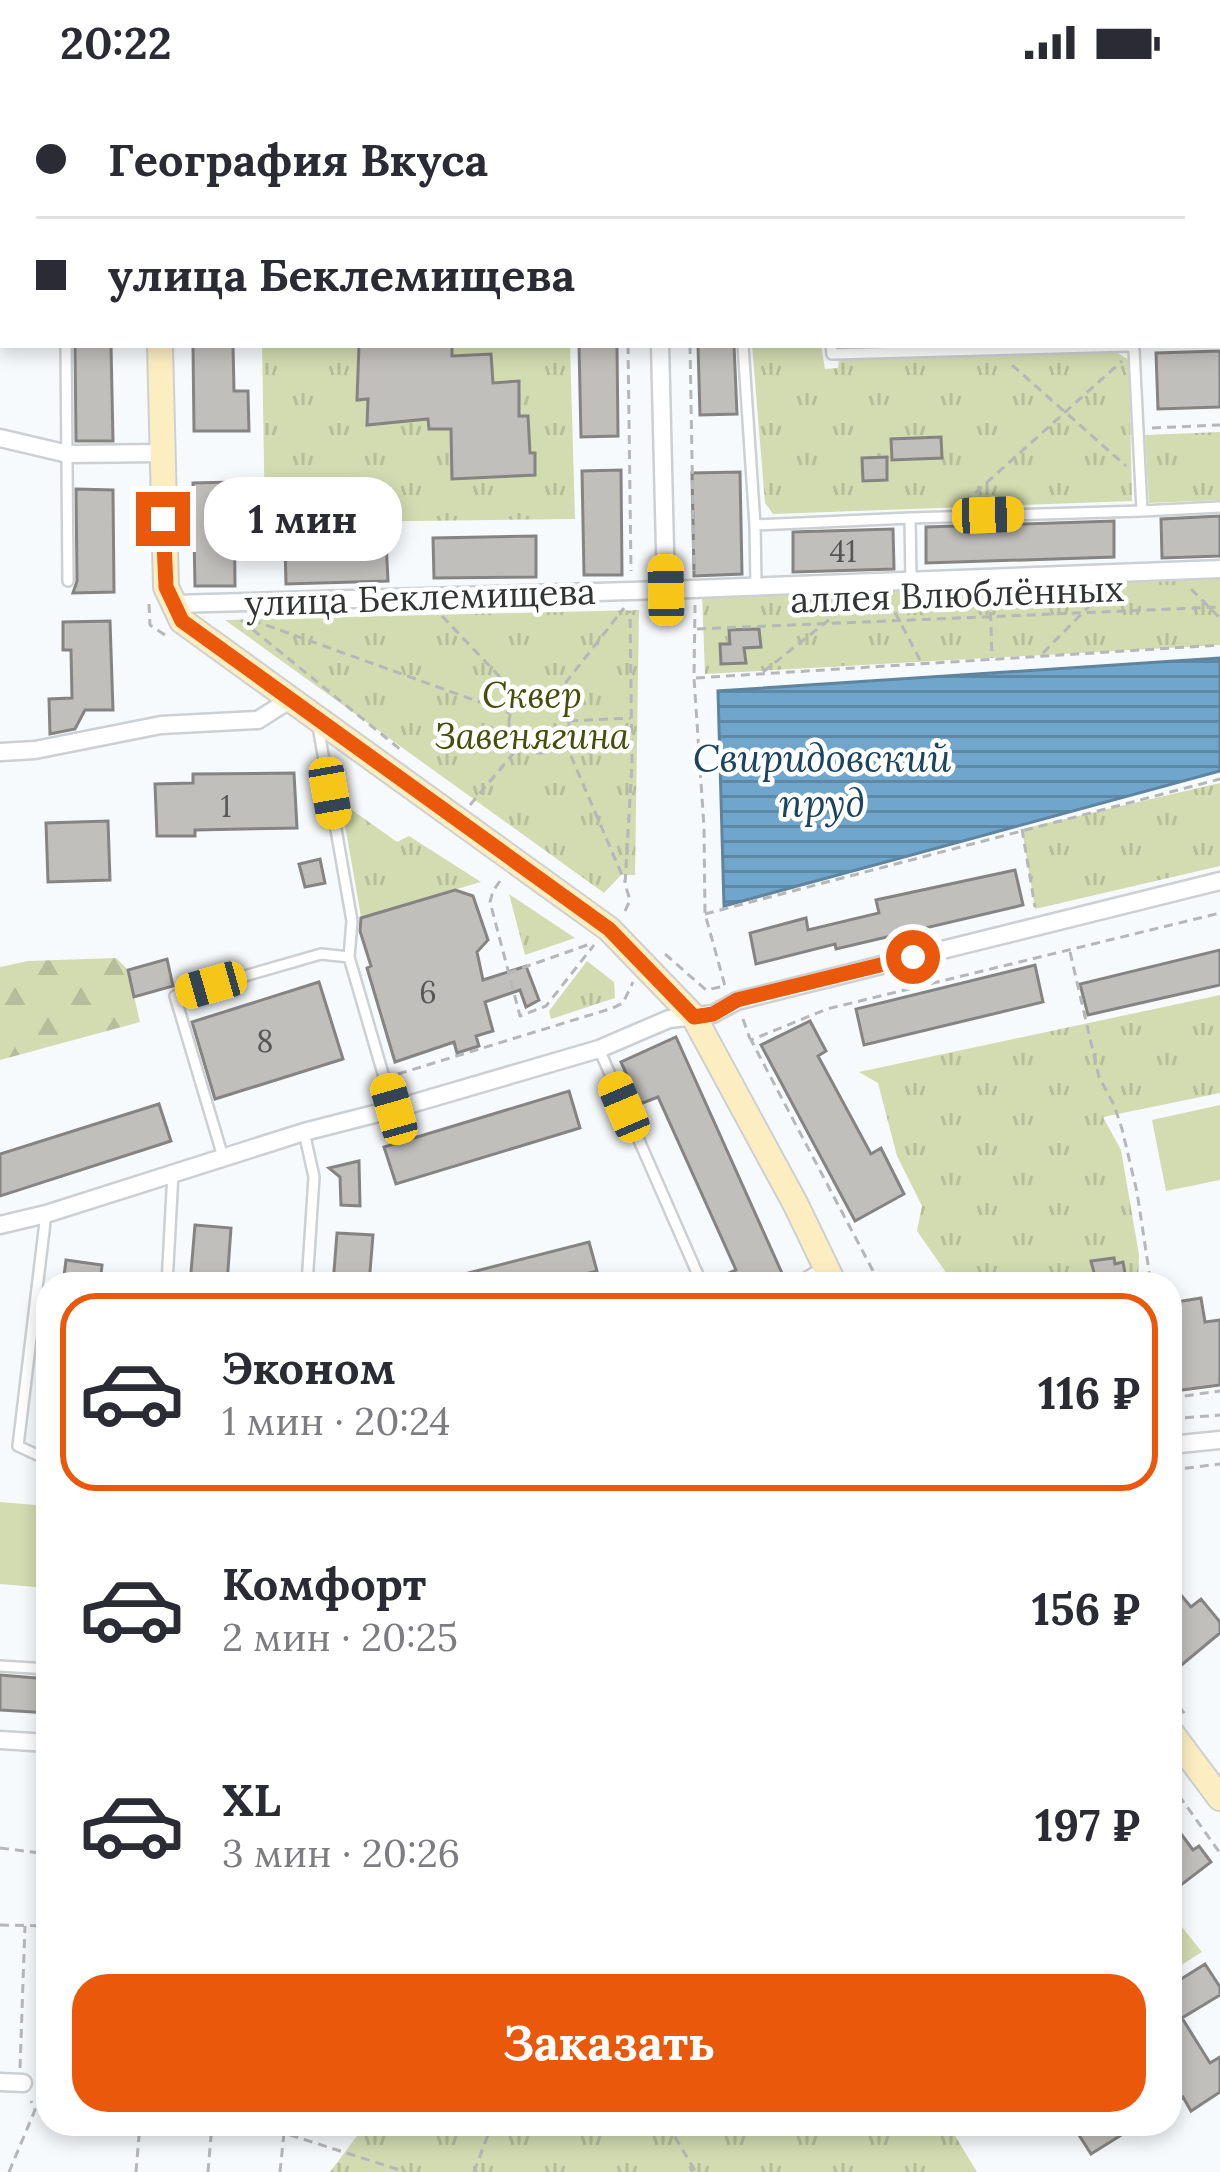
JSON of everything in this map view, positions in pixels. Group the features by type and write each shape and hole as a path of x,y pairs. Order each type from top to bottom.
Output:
{"main road":[{"path":"160,348 166,587 173,604"},
{"name":"улица Беклемищева","path":"173,604 182,621 609,929 694,1017 829,1272"},
{"path":"1182,1748 1220,1798"}],"street":[{"path":"660,348 666,590"},
{"path":"0,438 68,454 162,453"},
{"name":"улица Беклемищева","path":"173,604 1220,569"},
{"path":"1,752 161,725 258,720 291,699"},
{"path":"0,1226 304,1132 599,1049 669,1019 713,1014 731,993 1220,881"},
{"path":"1182,1444 1220,1440"},
{"path":"0,1740 36,1742"},
{"path":"0,2082 21,2079"}],"lane":[{"path":"65,348 68,581"},
{"path":"743,348 756,586"},
{"path":"831,348 832,354 1086,348"},
{"path":"1131,348 1142,511"},
{"path":"755,525 1220,507"},
{"path":"910,518 911,580"},
{"path":"315,715 352,921 349,958 394,1109"},
{"path":"223,1158 175,996 321,954 349,958"},
{"path":"599,1049 697,1272"},
{"path":"304,1132 314,1177 308,1272"},
{"path":"168,1272 173,1173"},
{"path":"39,1272 46,1214"},
{"path":"36,1297 18,1446 36,1454"},
{"path":"0,1666 36,1668"}],"path":[{"path":"628,348 630,591"},
{"path":"690,348 694,678 705,914 751,1040 874,1272"},
{"path":"950,517 1130,348"},
{"path":"995,350 1141,479"},
{"path":"1149,428 1220,425"},
{"path":"1172,571 1220,618"},
{"path":"1042,655 1122,572"},
{"path":"989,577 992,658"},
{"path":"761,673 879,581 921,663"},
{"path":"424,597 520,698"},
{"path":"554,697 630,600 633,718 626,884"},
{"name":"аллея Влюблённых","path":"695,629 1220,608"},
{"path":"233,613 510,712"},
{"path":"694,678 1220,645"},
{"path":"537,692 562,703 569,721 564,740 549,752 538,754 519,747 509,731 510,712 520,698 537,692"},
{"path":"569,721 633,718"},
{"path":"564,740 630,900 609,929"},
{"path":"469,806 519,747"},
{"path":"705,914 1220,779"},
{"path":"1022,829 1035,909"},
{"path":"504,877 490,902 508,973 520,1016 546,1006 597,941 508,973"},
{"path":"751,1040 827,1009 1220,913"},
{"path":"1070,950 1099,1077 1123,1129 1148,1272"},
{"path":"384,1078 613,1008 623,1003 633,980"},
{"path":"1182,1396 1220,1391"},
{"path":"1182,1418 1220,1415"},
{"path":"1182,1468 1220,1463"},
{"path":"1182,1800 1220,1853"},
{"path":"0,1849 36,1854"},
{"path":"0,1925 36,1926"},
{"path":"9,2172 35,2110 21,2079 25,1926"},
{"path":"136,2172 139,2136"},
{"path":"208,2172 211,2136"},
{"path":"280,2172 284,2136"},
{"path":"293,2136 406,2172"},
{"path":"474,2172 488,2136"},
{"path":"674,2136 696,2172"}],"green space":[{"path":"262,348 570,348 575,519 265,523"},
{"path":"752,348 822,348 825,369 838,368 839,360 1116,352 1129,360 1132,501 773,514 765,503"},
{"path":"1220,432 1220,500 1149,503 1145,435"},
{"path":"1220,575 1220,645 705,674 702,593"},
{"name":"Сквер Завенягина","path":"639,610 635,875 621,875 604,893 225,620"},
{"path":"1220,783 1220,866 1035,909 1022,829"},
{"path":"341,802 397,842 409,836 481,882 361,917"},
{"path":"509,894 575,938 525,955"},
{"path":"116,958 128,970 140,1022 0,1060 0,967 28,961"},
{"path":"587,961 614,982 615,998 551,1019 549,1011"},
{"path":"1220,995 1220,1093 1103,1117 1121,1150 1138,1272 946,1272 917,1231 922,1206 897,1156 878,1083 859,1072"},
{"path":"1220,1105 1220,1180 1166,1191 1152,1120"},
{"path":"0,1502 36,1505 36,1587 0,1584"},
{"path":"1182,1927 1202,1952 1182,1964"},
{"path":"357,2136 955,2136 977,2172 330,2172"}],"water":[{"name":"Свиридовский пруд","path":"1220,658 1220,771 724,906 718,691"}],"building":[{"path":"75,348 111,348 113,441 76,441"},
{"path":"193,348 233,348 234,391 248,391 249,431 194,431"},
{"path":"359,348 452,348 452,356 491,354 493,383 519,381 519,416 528,416 535,475 452,479 451,429 429,429 428,419 367,425 368,399 357,400"},
{"path":"579,348 617,348 618,436 581,437"},
{"path":"698,348 734,348 737,414 700,415"},
{"path":"1220,351 1220,407 1158,409 1156,353"},
{"path":"941,437 942,458 892,460 891,439"},
{"path":"887,457 887,480 863,481 862,458"},
{"path":"621,470 622,575 584,575 582,471"},
{"path":"740,472 742,574 694,576 692,473"},
{"path":"234,482 235,586 195,586 193,483"},
{"path":"76,489 113,490 114,592 73,593 77,581"},
{"path":"1220,516 1220,556 1162,558 1161,519"},
{"path":"1114,521 1114,557 926,563 926,527"},
{"path":"893,529 894,569 793,572 793,532"},
{"path":"536,536 536,577 434,578 433,538"},
{"path":"386,541 388,581 286,584 285,543"},
{"path":"110,621 113,710 85,710 75,729 50,734 49,699 72,698 71,650 63,650 63,622"},
{"path":"759,629 761,647 744,648 746,663 721,664 720,644 730,644 729,630"},
{"path":"294,773 297,828 195,830 195,836 157,836 155,784 193,783 193,774"},
{"path":"108,821 110,880 48,882 46,823"},
{"path":"320,859 325,883 305,887 299,864"},
{"path":"1015,870 1023,905 756,964 750,933 806,918 808,930 879,913 876,900"},
{"path":"455,890 473,896 488,940 477,952 483,980 526,966 539,1000 526,1007 520,990 485,1002 493,1031 476,1036 479,1046 457,1053 454,1042 395,1062 367,968 371,966 360,931 361,918"},
{"path":"1220,950 1220,985 1088,1015 1080,984"},
{"path":"167,959 173,986 134,997 128,970"},
{"path":"1035,965 1043,1002 864,1045 856,1009"},
{"path":"319,982 343,1059 215,1099 192,1022"},
{"path":"810,1021 826,1051 818,1056 871,1154 881,1148 904,1194 855,1221 761,1045"},
{"path":"676,1037 781,1272 731,1272 736,1270 658,1097 640,1104 621,1062"},
{"path":"569,1091 580,1128 396,1184 384,1147"},
{"path":"159,1104 171,1141 0,1196 0,1154"},
{"path":"359,1161 360,1206 341,1205 340,1177 329,1168"},
{"path":"195,1225 231,1228 228,1272 191,1272"},
{"path":"337,1233 373,1235 370,1272 334,1272"},
{"path":"589,1242 597,1271 593,1272 472,1272"},
{"path":"1114,1258 1115,1264 1123,1262 1125,1272 1094,1272 1091,1261"},
{"path":"66,1260 102,1265 101,1272 64,1272"},
{"path":"1201,1298 1205,1322 1220,1320 1220,1385 1182,1390 1182,1301"},
{"path":"1182,1596 1191,1607 1201,1599 1220,1622 1220,1633 1182,1665"},
{"path":"0,1675 36,1678 36,1712 0,1710"},
{"path":"1182,1835 1193,1850 1199,1846 1211,1862 1182,1884"},
{"path":"1205,1964 1220,1995 1182,2018 1182,1978"},
{"path":"1182,2018 1210,2063 1220,2057 1220,2092 1191,2111 1183,2097"},
{"path":"1080,2136 1120,2136 1091,2154"}],"route":[{"path":"163,519 166,587 182,621 609,929 694,1017 713,1014 737,1000 913,957"}]}
